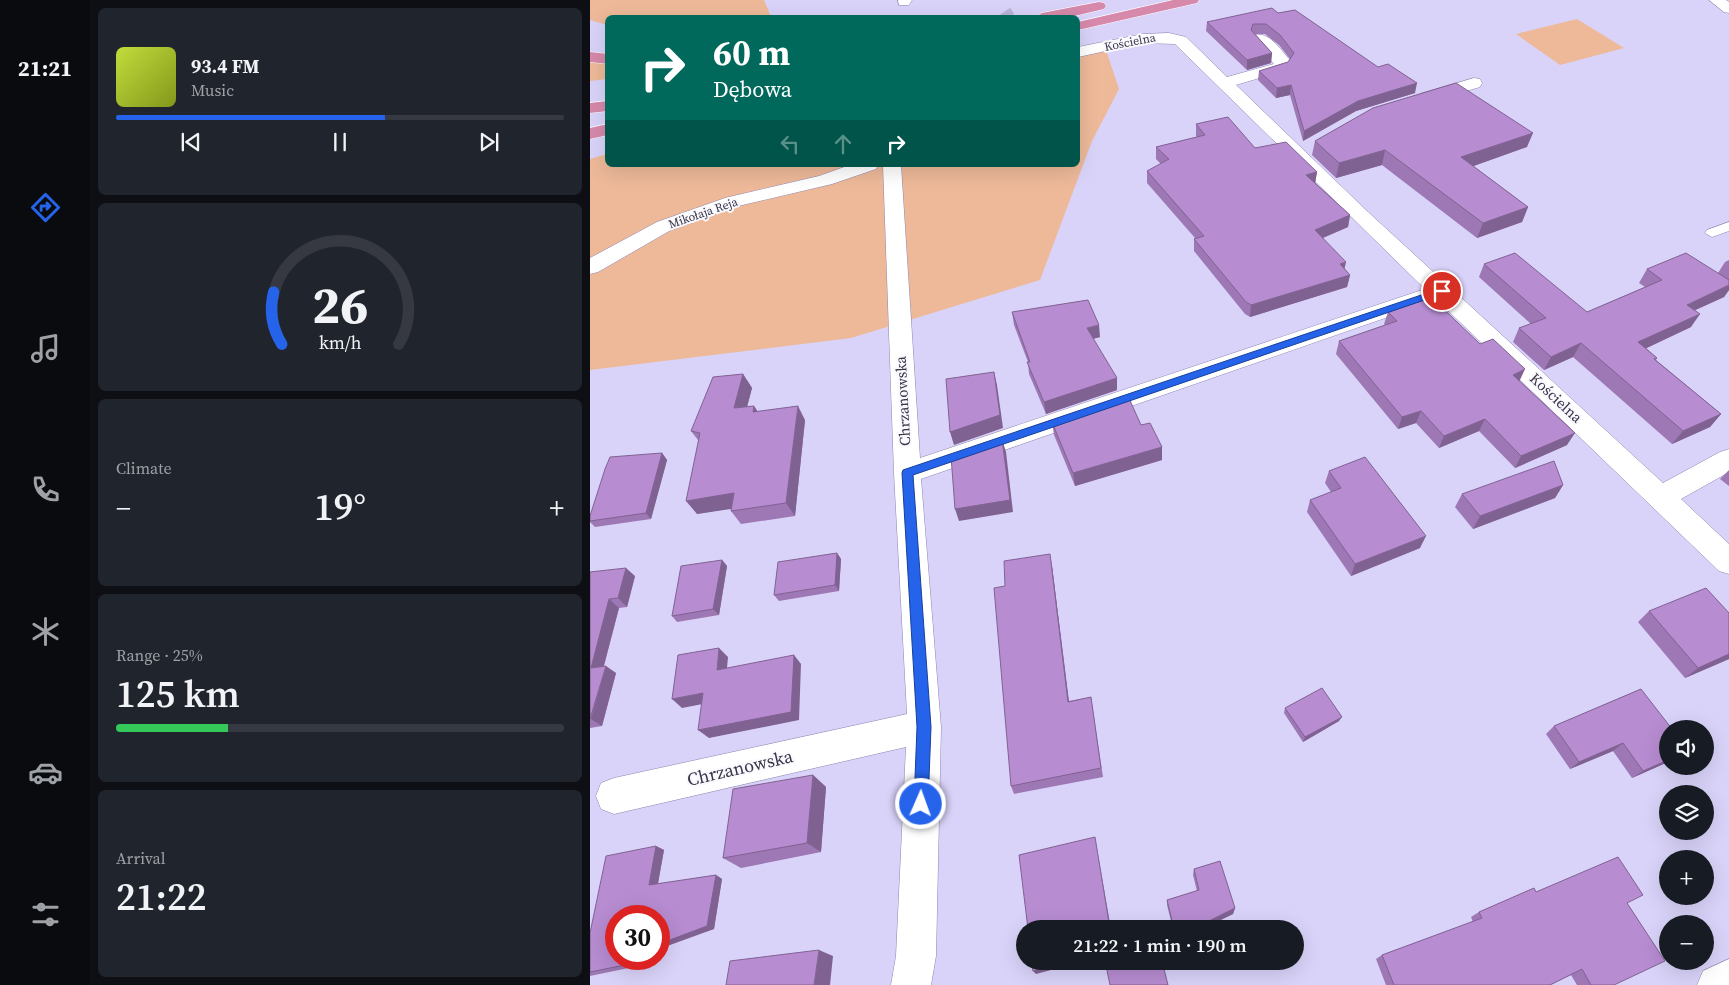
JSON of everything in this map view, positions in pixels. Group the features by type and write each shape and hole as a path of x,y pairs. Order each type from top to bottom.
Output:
{"highway":[{"path":"1080,26 1192,0"},
{"path":"1056,15 1116,2"},
{"path":"590,57 605,59"},
{"path":"590,108 605,106"},
{"path":"590,134 605,130"}],"street":[{"path":"1716,0 1729,9"},
{"name":"Kościelna","path":"1080,52 1157,36 1180,40 1224,83 1305,150 1442,291 1729,562"},
{"path":"1224,83 1280,67 1283,62 1260,38"},
{"path":"1409,103 1474,83"},
{"name":"Mikołaja Reja","path":"590,267 664,226 732,202 825,180 879,176"},
{"name":"Chrzanowska","path":"879,176 907,473 924,727 916,956 911,985"},
{"path":"907,473 1442,291"},
{"path":"1661,497 1729,459"},
{"name":"Chrzanowska","path":"614,796 924,727"},
{"path":"1717,985 1729,979"}],"lane":[{"path":"1712,232 1729,226"}],"shaded area":[{"path":"590,0 764,0 770,15 605,15 605,24 590,20"},
{"path":"1577,19 1624,48 1560,65 1516,34"},
{"path":"1104,44 1119,89 1092,141 1040,280 851,338 590,370 590,159 605,155 605,167 1080,167 1080,49"},
{"path":"590,62 605,64 605,79 590,81"}],"building":[{"path":"1272,8 1278,13 1295,10 1378,67 1388,64 1417,83 1358,101 1304,131 1291,85 1277,88 1259,71 1288,62 1294,53 1280,35 1266,24 1253,24 1251,30 1272,53 1247,60 1207,22"},
{"path":"1456,83 1533,133 1461,157 1528,207 1483,223 1385,150 1339,163 1315,141 1373,108"},
{"path":"1228,117 1255,148 1286,142 1317,172 1306,175 1350,215 1315,230 1346,262 1340,264 1350,275 1251,305 1246,302 1194,239 1204,236 1147,171 1169,159 1156,147 1205,135 1196,124"},
{"path":"1515,253 1587,312 1662,280 1647,269 1686,253 1729,280 1729,285 1687,305 1700,314 1638,342 1657,358 1654,359 1721,414 1683,431 1581,343 1551,357 1519,328 1546,318 1484,264"},
{"path":"1431,297 1480,344 1493,339 1525,369 1513,375 1575,433 1521,456 1485,419 1444,436 1421,411 1402,417 1339,341 1397,321 1388,312"},
{"path":"1088,300 1099,325 1087,328 1117,378 1044,402 1027,362 1030,362 1012,312"},
{"path":"994,372 1000,415 950,432 946,379"},
{"path":"743,374 734,408 754,406 753,412 798,406 786,503 731,511 734,493 686,501 700,433 691,431 713,377"},
{"path":"1128,396 1141,425 1150,423 1162,447 1073,473 1052,422"},
{"path":"1002,439 1010,500 955,509 951,456"},
{"path":"662,453 646,513 590,521 610,457"},
{"path":"1365,457 1426,536 1355,564 1310,500 1341,488 1329,471"},
{"path":"1554,461 1563,485 1480,516 1462,494"},
{"path":"837,553 835,585 774,595 778,562"},
{"path":"1050,554 1068,702 1091,697 1101,768 1011,786 994,588 1005,586 1004,561"},
{"path":"722,560 713,609 672,616 681,566"},
{"path":"626,568 618,598 609,599 591,668 606,666 590,719 590,572"},
{"path":"1706,588 1729,613 1729,654 1698,668 1649,611"},
{"path":"719,648 717,670 794,655 791,712 698,730 703,693 672,699 678,655"},
{"path":"1322,688 1342,717 1305,737 1285,708"},
{"path":"1641,689 1665,720 1659,720 1659,764 1643,771 1623,743 1579,762 1554,726"},
{"path":"813,775 807,843 723,858 733,789"},
{"path":"1095,837 1109,920 1027,920 1019,855"},
{"path":"656,846 649,885 716,875 707,926 670,940 670,905 605,905 605,969 590,972 590,933 606,856"},
{"path":"1618,857 1643,895 1627,903 1659,952 1659,964 1614,985 1591,985 1582,969 1550,985 1394,985 1382,955 1482,918 1479,912 1534,888 1536,892"},
{"path":"1220,861 1235,908 1211,920 1172,920 1167,900 1199,890 1194,869"},
{"path":"819,950 814,985 726,985 730,961"},
{"path":"1107,970 1164,970 1168,985 1110,985"}],"route":[{"path":"921,804 924,727 907,473 1442,291"}]}
